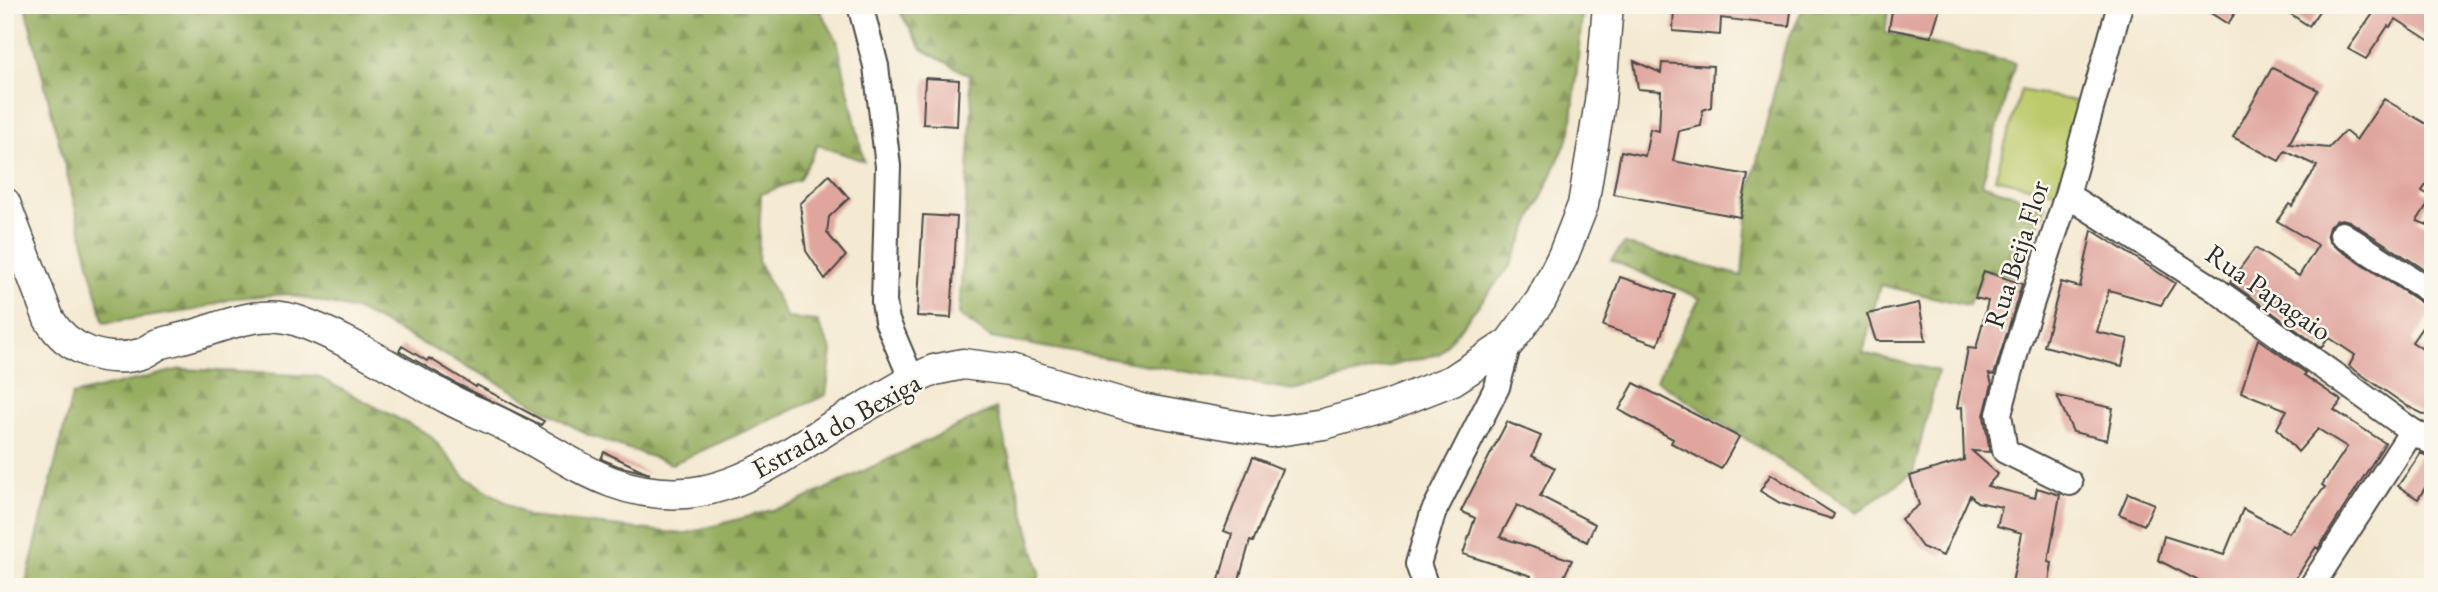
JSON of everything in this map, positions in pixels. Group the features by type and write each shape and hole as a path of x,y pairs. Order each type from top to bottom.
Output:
{"street":[{"path":"860,5 876,66 888,166 884,302 887,321 912,380"},
{"name":"Estrada do Bexiga","path":"5,203 49,319 58,333 85,352 100,356 141,354 156,345 236,323 276,316 286,318 341,339 449,399 508,426 569,464 606,481 636,490 688,493 739,480 777,461 912,380 934,370 963,364 998,369 1141,409 1271,432 1324,424 1387,406 1453,380 1509,343 1541,300 1563,256 1583,205 1600,102 1608,5"},
{"name":"Rua Beija Flor","path":"2070,483 2005,451 1999,414 2018,344 2067,195 2120,5"},
{"name":"Rua Papagaio","path":"2067,195 2216,290 2422,437"},
{"path":"2342,234 2433,293"},
{"path":"1426,587 1418,564 1433,513 1497,387 1509,343"},
{"path":"2311,587 2422,437"}],"green space":[{"path":"25,5 817,5 837,40 864,161 818,145 799,180 761,194 758,261 787,318 817,321 832,351 826,395 672,464 588,435 490,378 359,311 287,294 234,298 195,310 104,323"},
{"path":"896,5 1583,5 1571,132 1511,265 1439,354 1293,390 991,338 959,315 972,108 969,75 922,49"},
{"path":"1807,5 1889,5 1885,33 2015,63 1982,184 2046,206 2016,276 1985,271 1968,305 1880,285 1863,353 1938,371 1913,473 1857,512 1656,380 1700,298 1611,260 1624,244 1742,276 1749,194 1785,47 1803,8"},
{"path":"2021,90 2080,102 2067,195 1995,178"},
{"path":"181,369 316,376 430,435 465,477 529,517 684,534 794,504 996,408 1040,572 1037,587 25,587 72,395"}],"building":[{"path":"1674,5 1792,5 1789,26 1721,18 1720,35 1673,31"},
{"path":"1893,5 1941,5 1931,37 1889,29"},
{"path":"2198,5 2240,5 2228,24"},
{"path":"2277,5 2323,5 2309,26"},
{"path":"2374,5 2433,5 2433,43 2396,19 2388,26 2366,59 2348,49 2377,8"},
{"path":"1634,61 1661,73 1662,63 1713,66 1711,107 1703,110 1701,126 1679,131 1673,161 1748,175 1740,217 1613,194 1621,151 1645,156 1650,129 1659,131 1661,91 1638,89"},
{"path":"2272,68 2318,90 2289,144 2329,148 2345,131 2356,140 2384,99 2433,128 2433,175 2422,191 2432,197 2417,221 2433,227 2433,275 2349,221 2335,221 2327,234 2334,246 2433,308 2433,312 2412,342 2433,356 2433,419 2407,406 2349,366 2355,355 2328,337 2321,348 2230,282 2255,248 2299,276 2318,245 2277,221 2289,204 2292,206 2317,166 2285,151 2279,161 2233,137"},
{"path":"925,78 959,80 957,126 923,124"},
{"path":"829,175 849,198 829,217 827,233 846,256 825,279 806,251 800,204"},
{"path":"923,215 957,217 951,318 917,316"},
{"path":"2092,230 2175,283 2161,305 2109,290 2097,332 2128,339 2122,366 2044,346 2061,282 2080,287"},
{"path":"1984,271 2022,284 1994,375 1989,374 1992,384 1984,416 1990,452 1972,451 1998,474 1987,486 2035,498 2037,488 2060,495 2048,562 2052,563 2048,587 2012,583 2022,533 1997,526 2002,507 1977,502 1970,495 1943,556 1922,547 1901,519 1919,505 1910,476 1964,460 1962,407 1957,408 1968,348 1976,349 1988,301 1975,298"},
{"path":"1620,277 1675,295 1658,345 1603,326"},
{"path":"1919,303 1926,341 1876,341 1867,314"},
{"path":"2258,339 2342,401 2334,410 2385,443 2318,549 2316,547 2290,587 2210,587 2158,560 2164,536 2224,555 2243,509 2289,533 2325,487 2322,485 2347,447 2318,429 2298,452 2277,428 2287,410 2241,392"},
{"path":"402,346 544,421 541,425 457,384 399,351"},
{"path":"1634,383 1739,437 1721,469 1671,443 1673,439 1619,410"},
{"path":"2057,396 2113,408 2107,440 2073,432"},
{"path":"1507,422 1541,436 1532,456 1555,468 1540,496 1595,524 1587,542 1517,505 1500,537 1572,560 1559,587 1527,587 1531,576 1463,554 1475,518 1461,511"},
{"path":"604,452 650,474 601,459"},
{"path":"2421,453 2433,460 2433,475 2418,499 2398,486"},
{"path":"1253,457 1282,469 1253,542 1250,541 1237,587 1217,587 1232,534 1224,531"},
{"path":"1771,474 1834,514 1832,519 1780,503 1760,491"},
{"path":"2128,493 2154,504 2144,525 2119,514"}]}
